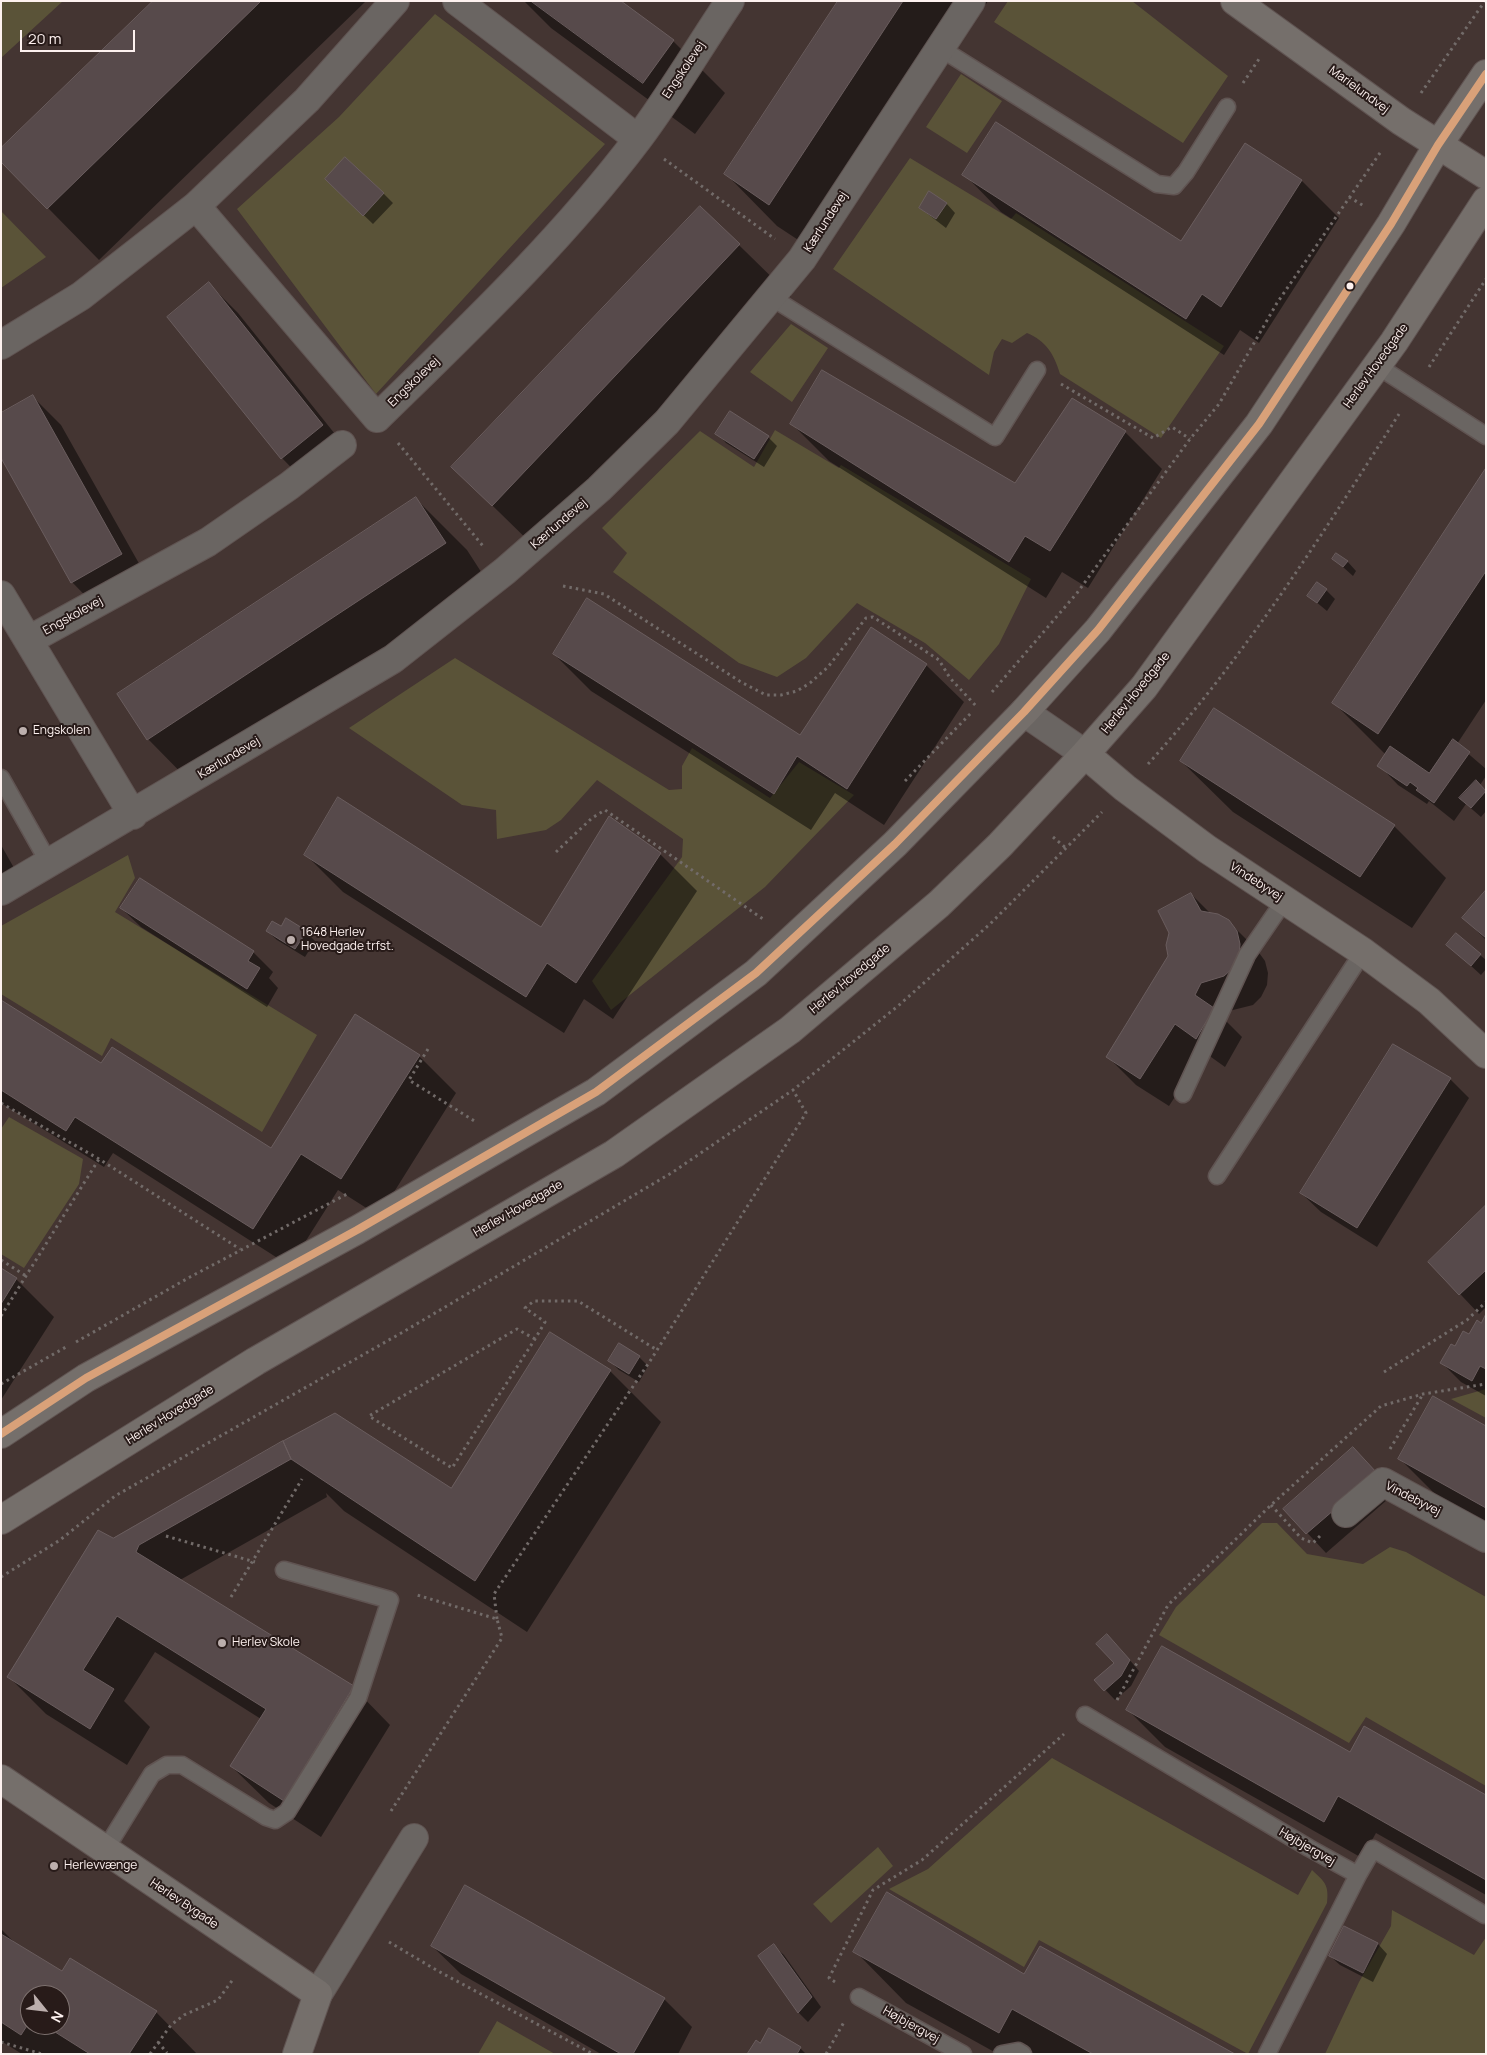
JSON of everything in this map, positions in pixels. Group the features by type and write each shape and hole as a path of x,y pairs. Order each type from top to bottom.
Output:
{"main road":[{"name":"Marielundvej","path":"1235,1 1401,121 1486,175"},
{"path":"1,1434 86,1378 357,1230 596,1092 756,973 895,844 1024,712 1098,630 1259,424 1391,224 1438,145 1486,74"},
{"name":"Herlev Hovedgade","path":"1,1520 256,1361 614,1154 790,1030 940,904 1000,845 1085,754 1144,687 1429,290 1486,201"},
{"name":"Vindebyvej","path":"1085,754 1125,788 1207,849 1363,952 1429,1001 1486,1054"},
{"name":"Herlev Bygade","path":"1,1779 318,1994"},
{"path":"297,2054 318,1994"}],"street":[{"path":"1,345 81,296 196,206 307,100 395,1"},
{"path":"457,1 638,139"},
{"name":"Engskolevej","path":"196,206 377,418 488,309 567,225 638,139 730,1"},
{"name":"Kærlundevej","path":"1,891 394,659 504,571 599,489 667,422 802,259 971,1"},
{"name":"Engskolevej","path":"29,640 208,542 289,486 342,445"},
{"name":"Engskolevej","path":"1,595 133,814"},
{"name":"Vindebyvej","path":"1024,712 1085,754"},
{"name":"Vindebyvej","path":"1346,1513 1383,1482 1486,1538"},
{"path":"318,1994 414,1838"}],"lane":[{"path":"940,48 1157,184 1174,186 1186,172 1227,107"},
{"path":"771,297 996,437 1036,370"},
{"path":"1376,365 1486,436"},
{"path":"1,778 49,863"},
{"path":"1183,1094 1247,954 1284,901"},
{"path":"1217,1176 1363,952"},
{"path":"105,1850 152,1774 167,1765 182,1765 266,1817 275,1820 287,1812 358,1698 390,1600 284,1570"},
{"name":"Højbjergvej","path":"1086,1715 1308,1848 1358,1875"},
{"path":"1267,2054 1373,1849 1485,1914"},
{"name":"Højbjergvej","path":"859,1997 963,2054"},
{"path":"1002,2054 1018,2052 1023,2054"}],"path":[{"path":"988,696 1077,592 1190,439 1219,404 1277,303 1484,1"},
{"path":"1227,107 1278,32"},
{"path":"638,139 802,259"},
{"path":"1036,370 1153,438 1172,427 1190,439"},
{"path":"377,418 504,571"},
{"path":"562,586 604,594 741,682 766,695 782,695 797,691 810,683 828,667 866,618 872,617 938,660 950,678 977,708"},
{"path":"899,787 983,702"},
{"path":"556,852 592,818 605,810 764,919"},
{"path":"757,925 771,912"},
{"path":"428,1049 409,1080 479,1124 472,1128"},
{"path":"414,1838 384,1822 502,1638 497,1619 494,1594 657,1350 806,1113 793,1090"},
{"path":"1,1103 99,1159 240,1249"},
{"path":"1,1316 99,1159"},
{"path":"1,1384 240,1249 348,1193"},
{"path":"1,1260 26,1276"},
{"path":"535,1339 517,1329 369,1416 452,1468 535,1339 545,1322 525,1308 534,1301 578,1301 657,1350"},
{"path":"1384,1372 1467,1320 1486,1302"},
{"path":"1383,1482 1384,1459 1423,1394 1486,1384"},
{"path":"231,1597 302,1479"},
{"path":"1271,1505 1301,1538 1313,1543 1346,1513"},
{"path":"166,1536 284,1570"},
{"path":"390,1600 419,1595 497,1619"},
{"path":"360,1924 438,1971 593,2054"},
{"path":"150,2054 170,2025 184,2015 218,2000 253,1950"},
{"path":"1,2042 42,2054"},
{"path":"158,2042 167,2053"}],"shaded area":[{"path":"1,1 63,1 1,58"},
{"path":"1008,1 1132,1 1228,76 1183,143 994,22"},
{"path":"435,14 605,144 376,394 237,209 339,117"},
{"path":"961,74 1002,101 967,153 926,127"},
{"path":"910,158 1011,219 1016,213 1224,346 1161,438 1060,374 1055,360 1048,349 1034,336 1027,333 1012,343 1002,339 994,352 989,375 833,269"},
{"path":"1,211 46,257 1,288"},
{"path":"791,324 828,348 792,402 750,372"},
{"path":"775,430 839,468 841,465 1031,579 999,644 969,680 925,643 857,603 806,658 777,677 739,663 613,572 627,553 602,528 700,431 754,467"},
{"path":"455,658 669,790 682,789 682,766 692,748 770,798 799,762 854,795 765,887 611,1010 592,981 682,857 683,839 597,780 561,820 546,830 497,839 496,810 462,805 349,728"},
{"path":"128,855 135,878 115,912 317,1035 262,1132 111,1038 102,1056 1,994 1,926"},
{"path":"9,1117 83,1159 79,1184 24,1268 1,1254 1,1129"},
{"path":"1486,1389 1486,1418 1451,1399"},
{"path":"1262,1523 1277,1523 1307,1554 1363,1564 1390,1547 1406,1552 1486,1597 1486,1786 1366,1717 1349,1743 1159,1635 1176,1607"},
{"path":"1052,1758 1298,1895 1312,1870 1325,1884 1327,1888 1327,1903 1248,2054 1039,1940 1024,1967 889,1889 928,1869"},
{"path":"878,1847 893,1866 831,1923 813,1904"},
{"path":"1392,1910 1474,1955 1486,1937 1486,2054 1325,2054 1359,1982 1391,1926"},
{"path":"497,2021 555,2054 478,2054"}],"building":[{"path":"153,1 261,1 47,209 1,162 1,148"},
{"path":"531,1 621,1 674,40 643,83"},
{"path":"838,1 903,1 769,205 724,174"},
{"path":"996,122 1181,241 1245,143 1302,180 1221,307 1202,294 1186,319 962,175"},
{"path":"345,157 384,193 363,216 325,179"},
{"path":"929,191 947,203 936,219 919,208"},
{"path":"700,206 740,244 492,506 451,467"},
{"path":"209,282 323,425 281,459 167,317"},
{"path":"822,370 1015,483 1072,398 1126,431 1050,551 1025,536 1009,562 790,424"},
{"path":"33,395 122,554 71,583 1,458 1,413"},
{"path":"730,411 769,436 754,459 715,434"},
{"path":"1486,468 1486,571 1378,734 1332,703"},
{"path":"416,497 446,543 147,740 117,694"},
{"path":"1336,553 1348,561 1343,567 1332,559"},
{"path":"1317,582 1327,589 1317,603 1307,596"},
{"path":"587,598 800,735 871,627 927,664 847,789 797,756 774,794 553,654"},
{"path":"1214,708 1395,825 1360,877 1180,761"},
{"path":"1453,739 1470,752 1434,803 1416,790 1418,788 1410,782 1407,786 1377,766 1390,746 1429,773"},
{"path":"1476,780 1486,791 1471,808 1459,798"},
{"path":"338,797 541,927 609,816 661,853 576,983 547,963 526,997 304,855"},
{"path":"140,878 254,951 248,961 260,968 247,989 120,908"},
{"path":"1486,890 1486,938 1462,918"},
{"path":"1191,893 1201,911 1218,914 1229,920 1237,931 1240,944 1239,956 1233,968 1224,976 1201,983 1195,995 1214,1008 1196,1039 1175,1024 1140,1079 1106,1057 1168,956 1166,945 1169,933 1158,911"},
{"name":"1648 Herlev Hovedgade trfst.","path":"286,918 307,931 295,949 266,931 272,921 281,926"},
{"path":"1456,933 1481,954 1471,966 1446,945"},
{"path":"1,1000 101,1063 112,1047 271,1148 355,1014 420,1055 341,1179 301,1154 253,1229 75,1117 66,1131 1,1090"},
{"path":"1393,1044 1451,1078 1357,1228 1300,1193"},
{"path":"1486,1205 1486,1270 1459,1295 1428,1262"},
{"path":"1,1268 17,1278 1,1304"},
{"path":"1486,1314 1486,1369 1480,1366 1472,1381 1440,1363 1451,1344 1455,1346 1463,1331 1469,1334 1477,1320 1481,1323"},
{"path":"550,1332 611,1370 475,1581 291,1459 283,1441 335,1413 451,1488"},
{"path":"619,1343 640,1356 629,1374 608,1361"},
{"path":"1433,1396 1486,1426 1486,1508 1398,1459"},
{"name":"Herlev Skole","path":"283,1441 291,1459 139,1545 136,1552 354,1686 284,1801 230,1766 266,1709 117,1616 83,1670 114,1689 90,1729 7,1677 98,1530 113,1538"},
{"path":"1353,1447 1377,1473 1306,1534 1283,1509"},
{"path":"1107,1634 1130,1660 1121,1676 1104,1691 1094,1680 1114,1663 1096,1644"},
{"path":"1162,1646 1350,1752 1364,1726 1486,1795 1486,1880 1338,1796 1324,1822 1126,1710"},
{"path":"465,1885 665,1998 633,2054 621,2054 431,1946"},
{"path":"887,1892 1024,1974 1040,1946 1235,2054 1093,2054 1012,2009 999,2033 853,1952"},
{"path":"1344,1926 1378,1943 1363,1973 1329,1956"},
{"path":"1,1934 62,1971 70,1958 157,2011 129,2054 90,2054 60,2035 70,2035 70,1985 20,1985 20,2034 1,2022"},
{"path":"774,1944 812,1997 798,2013 758,1956"},
{"path":"769,2028 801,2047 797,2054 747,2054 756,2040 760,2043"}],"transit line":[{"path":"1,1434 86,1378 357,1230 596,1092 756,973 895,844 1024,712 1098,630 1259,424 1391,224 1438,145 1486,74"}],"place":[{"name":"Engskolen","path":"23,731"},
{"name":"1648 Herlev Hovedgade trfst.","path":"291,940"},
{"name":"Herlev Skole","path":"222,1643"},
{"name":"Herlevvænge","path":"54,1866"}]}
